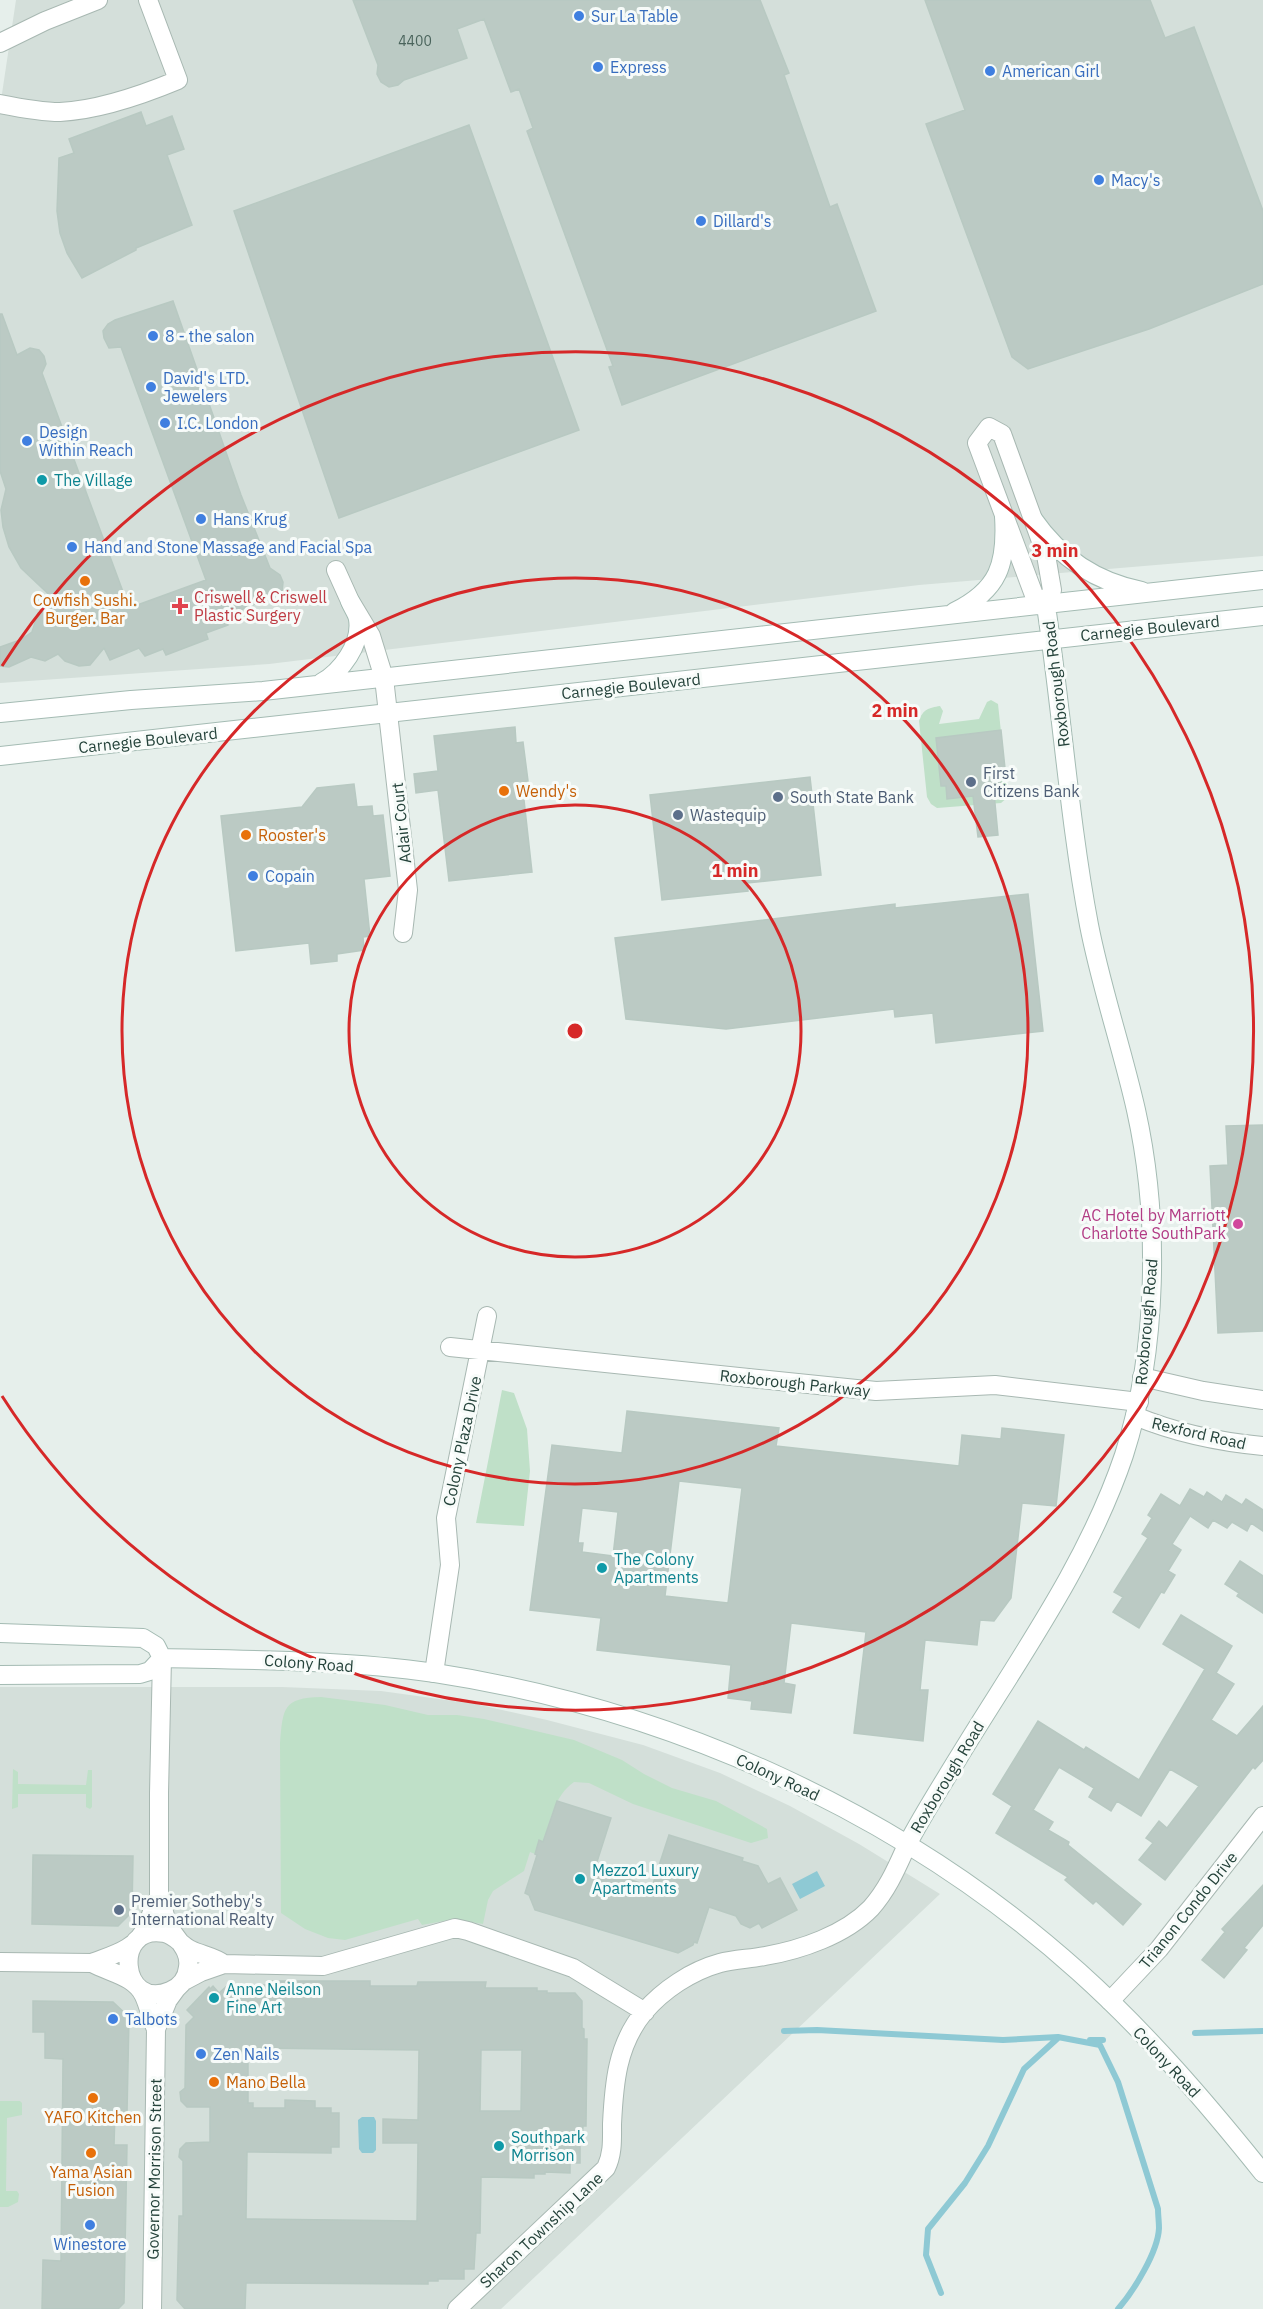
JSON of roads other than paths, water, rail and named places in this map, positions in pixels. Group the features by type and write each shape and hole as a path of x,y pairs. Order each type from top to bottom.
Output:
{"street":[{"path":"0,43 45,21 98,0"},
{"path":"0,104 43,111 70,111 139,94 177,80 148,0"},
{"path":"989,427 1002,434 1034,519 1046,555 1052,584 1052,595 1046,606 1034,595 977,443 989,427"},
{"path":"939,617 955,612 974,601 997,577 1004,554 1004,516"},
{"path":"1034,519 1060,551 1090,573 1133,589 1159,592"},
{"path":"317,685 338,670 355,639 358,619 336,570"},
{"name":"Carnegie Boulevard","path":"0,713 384,678 1263,580"},
{"name":"Adair Court","path":"350,601 371,636 384,678 408,890 403,933"},
{"name":"Roxborough Road","path":"908,1845 940,1787 1046,1616 1085,1548 1123,1456 1137,1409 1142,1377 1151,1295 1152,1249 1146,1173 1136,1113 1090,928 1075,845 1046,606"},
{"name":"Carnegie Boulevard","path":"0,756 1263,616"},
{"name":"Colony Plaza Drive","path":"434,1673 450,1564 446,1518 482,1351 487,1316"},
{"name":"Roxborough Parkway","path":"450,1347 876,1391 995,1385 1137,1409"},
{"path":"1142,1377 1184,1387 1263,1400"},
{"name":"Rexford Road","path":"1137,1409 1195,1435 1237,1444 1263,1446"},
{"path":"0,1633 142,1638 156,1646 162,1658 152,1669 140,1674 0,1675"},
{"name":"Colony Road","path":"162,1658 269,1659 434,1673 556,1698 616,1714 696,1741 804,1788 908,1845 978,1891 1061,1956 1110,2001 1170,2062 1263,2173"},
{"name":"Governor Morrison Street","path":"156,2029 168,2000 186,1976 189,1962 186,1951 166,1921 159,1897 162,1658"},
{"name":"Trianon Condo Drive","path":"1110,2001 1159,1949 1263,1816"},
{"name":"Sharon Township Lane","path":"458,2309 606,2168 612,2154 615,2076 626,2042 645,2012 677,1983 709,1966 801,1947 856,1920 872,1906 891,1880 908,1845"},
{"name":"Governor Morrison Street","path":"152,2309 156,2029 143,1994 131,1978 127,1967 129,1952 147,1927 159,1897"},
{"path":"0,1962 92,1964 127,1978 147,1992 161,1994 171,1991 201,1972 224,1964 323,1966 439,1931 460,1929 573,1968 645,2012"},
{"path":"92,1964 117,1954 145,1935 156,1933 171,1936 192,1950 224,1964"}],"water":[{"path":"817,1871 825,1886 800,1899 792,1884"},
{"path":"362,2117 374,2117 376,2121 376,2150 373,2153 362,2153 359,2149 358,2120"}],"waterway":[{"path":"784,2031 817,2030 1003,2040 1058,2037 1100,2045 1118,2082 1158,2209 1158,2238 1150,2260 1131,2293 1118,2309"},
{"path":"1195,2033 1263,2031"},
{"path":"941,2293 926,2255 928,2229 965,2183 988,2146 1024,2069 1058,2038"},
{"path":"1090,2040 1103,2040"}],"place":[{"name":"Sur La Table","path":"579,16"},
{"name":"Express","path":"598,67"},
{"name":"American Girl","path":"990,71"},
{"name":"Macy's","path":"1099,180"},
{"name":"Dillard's","path":"701,221"},
{"name":"8 - the salon","path":"153,336"},
{"name":"David's LTD. Jewelers","path":"151,387"},
{"name":"I.C. London","path":"165,423"},
{"name":"Design Within Reach","path":"27,441"},
{"name":"The Village","path":"42,480"},
{"name":"Hans Krug","path":"201,519"},
{"name":"Hand and Stone Massage and Facial Spa","path":"72,547"},
{"name":"Cowfish Sushi. Burger. Bar","path":"85,581"},
{"name":"Criswell & Criswell Plastic Surgery","path":"180,606"},
{"name":"First Citizens Bank","path":"971,782"},
{"name":"Wendy's","path":"504,791"},
{"name":"South State Bank","path":"778,797"},
{"name":"Wastequip","path":"678,815"},
{"name":"Rooster's","path":"246,835"},
{"name":"Copain","path":"253,876"},
{"name":"AC Hotel by Marriott Charlotte SouthPark","path":"1238,1224"},
{"name":"The Colony Apartments","path":"602,1568"},
{"name":"Mezzo1 Luxury Apartments","path":"580,1879"},
{"name":"Premier Sotheby's International Realty","path":"119,1910"},
{"name":"Anne Neilson Fine Art","path":"214,1998"},
{"name":"Talbots","path":"113,2019"},
{"name":"Zen Nails","path":"201,2054"},
{"name":"Mano Bella","path":"214,2082"},
{"name":"YAFO Kitchen","path":"93,2098"},
{"name":"Southpark Morrison","path":"499,2146"},
{"name":"Yama Asian Fusion","path":"91,2153"},
{"name":"Winestore","path":"90,2225"}]}
